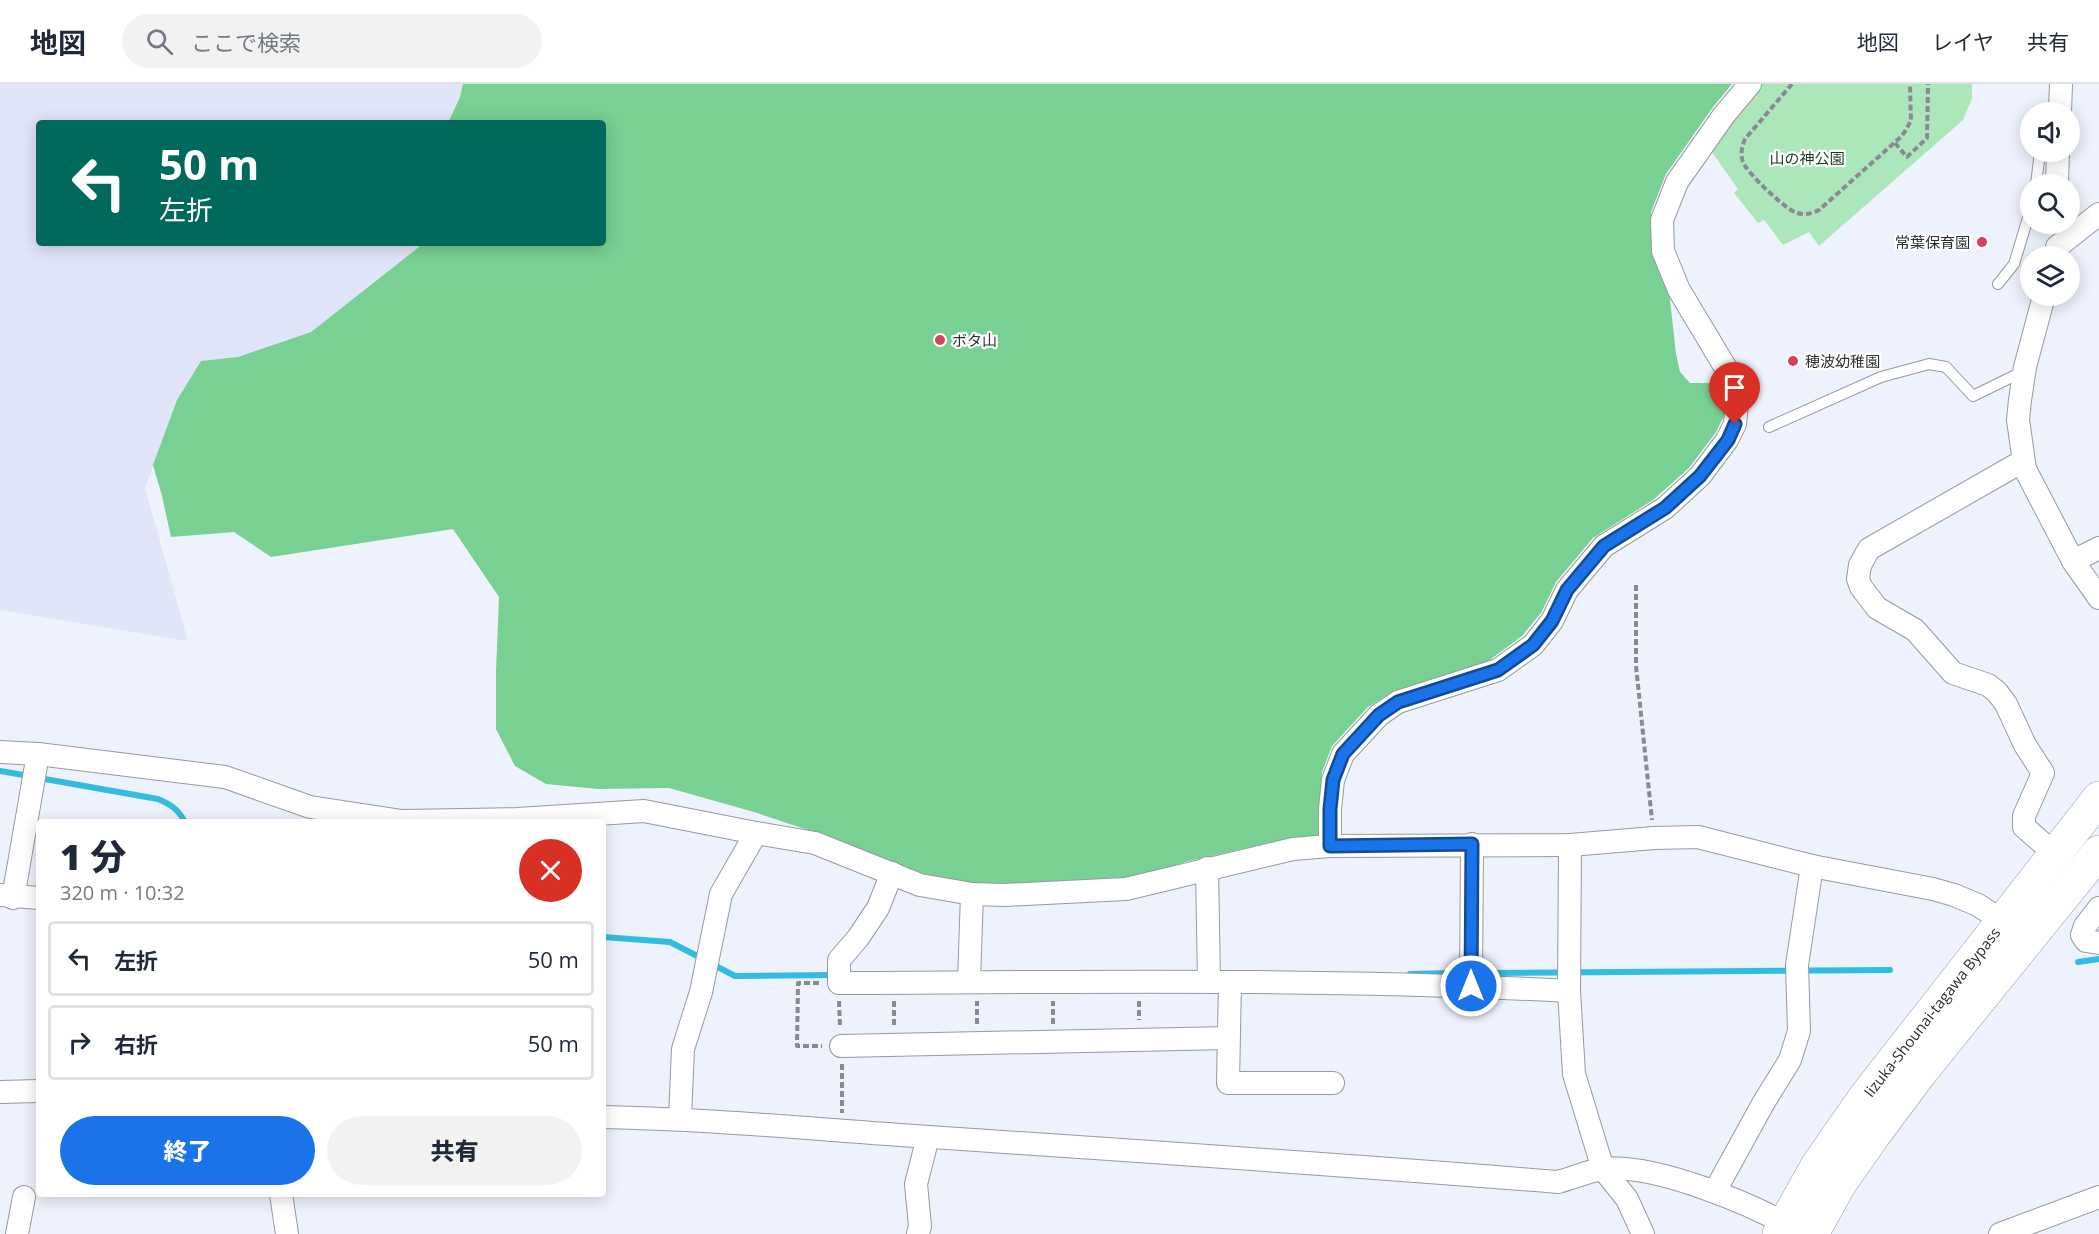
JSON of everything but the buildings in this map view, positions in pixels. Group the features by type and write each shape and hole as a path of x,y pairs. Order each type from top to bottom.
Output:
{"highway":[{"name":"Iizuka-Shounai-tagawa Bypass","path":"1795,1231 1817,1166 1864,1097 2099,798"},
{"name":"Iizuka-Shounai-tagawa Bypass","path":"1795,1231 1839,1185 1928,1063 2099,852"}],"street":[{"path":"1330,846 1333,780 1343,754 1379,715 1398,702 1498,670 1533,645 1552,621 1567,590 1604,546 1665,508 1700,476 1728,440 1735,424 1737,403 1730,375 1679,290 1663,251 1662,220 1677,182 1724,115 1750,84"},
{"path":"2060,102 2061,85"},
{"path":"2063,246 2099,214"},
{"path":"2041,306 2025,371 2018,420 2023,461 2073,561 2099,598"},
{"path":"2023,461 1869,549 1860,565 1858,579 1861,587 1877,608 1915,630 1953,673 1988,685 2001,698 2025,745 2043,772 2024,816 2024,827 2055,854"},
{"path":"2073,561 2099,548"},
{"path":"0,752 35,770 225,777 310,807 347,817 374,819"},
{"path":"35,770 6,896 36,898"},
{"path":"518,819 644,811 814,843 920,885 972,894 1005,895 1126,889 1293,849 1330,846 1570,845 1698,837 1812,866 1944,892 1977,905 2002,921"},
{"path":"680,1118 683,1049 701,992 721,894 756,833"},
{"path":"1471,986 1472,844"},
{"path":"1570,845 1569,979 1574,1074 1603,1169 1627,1199 1643,1234"},
{"path":"1715,1191 1790,1060 1798,1031 1797,972 1812,866"},
{"path":"1207,868 1216,979 1228,1038 1228,1083 1333,1083"},
{"path":"892,873 878,908 858,938 839,960 839,975 894,982 972,978 1053,982 1216,979 1471,986 1569,979"},
{"path":"972,894 972,978"},
{"path":"2099,909 2085,926 2082,935 2086,941 2099,943"},
{"path":"841,1046 1228,1038"},
{"path":"0,1092 36,1091"},
{"path":"606,1117 680,1118 1558,1182 1603,1169 1644,1171 1715,1191 1795,1231"},
{"path":"918,1234 920,1226 916,1184 928,1137"},
{"path":"17,1234 24,1197"},
{"path":"281,1197 287,1234"},
{"path":"2000,1234 2099,1197"}],"lane":[{"path":"1998,284 2014,264 2023,234"},
{"path":"1769,427 1881,377 1929,364 1946,367 1973,396 2025,371"}],"path":[{"path":"1792,84 1745,139 1742,155 1747,169 1790,210 1804,214 1811,214 1819,210 1895,143 1911,121 1910,84"},
{"path":"1895,143 1907,157 1927,138 1928,84"},
{"path":"1636,585 1636,666 1654,838"},
{"path":"841,1046 797,1046 798,982 839,975 841,1046 842,1131"},
{"path":"972,978 976,1044"},
{"path":"894,982 894,1045"},
{"path":"1052,1042 1053,982"},
{"path":"1138,982 1140,1041"}],"shaded area":[{"path":"0,84 463,84 449,120 36,120 36,246 419,246 311,332 238,357 201,361 177,400 145,488 188,641 0,610"}],"green space":[{"path":"463,84 1732,84 1666,174 1651,212 1652,243 1668,282 1680,372 1690,383 1709,383 1726,395 1724,416 1716,432 1689,468 1653,500 1593,538 1556,582 1541,613 1522,636 1487,662 1387,695 1368,707 1332,746 1322,772 1320,804 1323,836 1282,840 1185,862 1122,882 994,888 908,872 820,834 754,812 669,788 598,789 546,784 515,766 496,729 499,597 453,529 271,557 234,532 171,537 153,465 177,400 201,361 238,357 311,332 419,246 606,246 606,120 449,120"},
{"name":"山の神公園","path":"1761,84 1972,84 1972,98 1963,120 1819,246 1809,232 1783,245 1764,220 1758,223 1734,193 1738,189 1709,148"}],"waterway":[{"path":"0,771 29,776"},
{"path":"39,778 158,799 173,808 183,819"},
{"path":"606,937 670,942 703,959"},
{"path":"2078,962 2099,959"},
{"path":"712,964 735,976 833,975"},
{"path":"1488,973 1890,970"},
{"path":"1410,974 1454,973"}],"place":[{"name":"常葉保育園","path":"1982,242"},
{"name":"ボタ山","path":"940,340"},
{"name":"穂波幼稚園","path":"1793,361"}],"route":[{"path":"1471,986 1472,844 1330,846 1333,780 1343,754 1379,715 1398,702 1498,670 1533,645 1552,621 1567,590 1604,546 1665,508 1700,476 1716,458 1735,424"}]}
